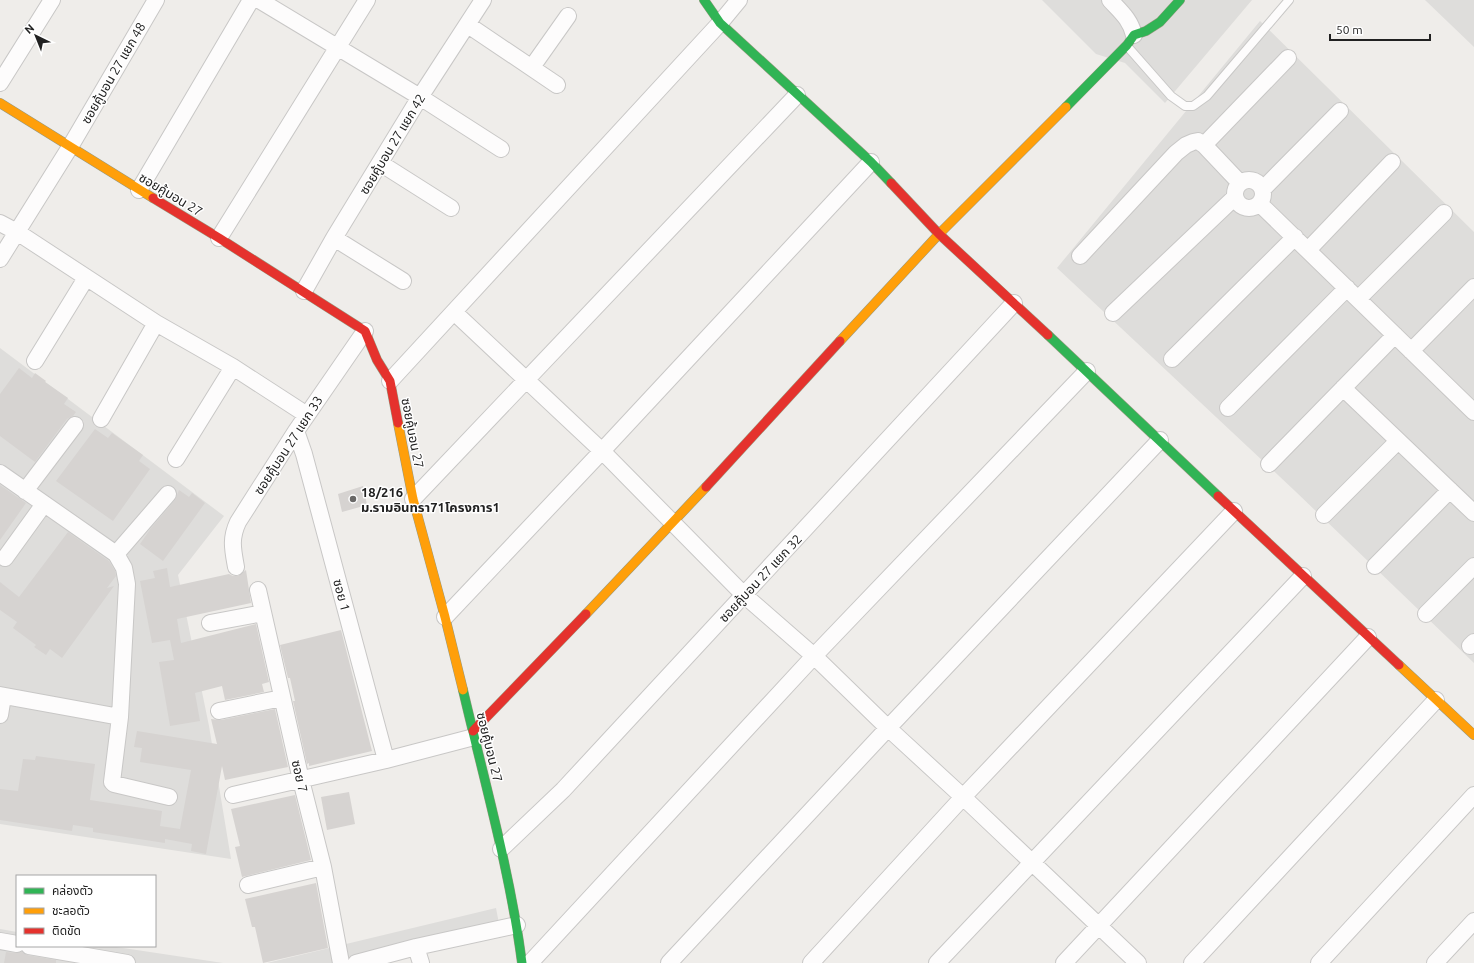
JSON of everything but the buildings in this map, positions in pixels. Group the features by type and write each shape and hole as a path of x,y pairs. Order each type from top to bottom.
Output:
{"street":[{"path":"0,83 52,0"},
{"name":"ซอยคู้บอน 27 แยก 48","path":"0,259 70,147 156,0"},
{"path":"139,190 251,0"},
{"path":"259,0 420,97 501,149"},
{"path":"220,238 367,0"},
{"name":"ซอยคู้บอน 27 แยก 42","path":"304,291 334,238 420,97 483,0"},
{"path":"704,0 720,23 870,162 939,234 1087,371 1474,736"},
{"path":"390,381 720,23 739,0"},
{"path":"1110,0 1126,17 1132,26 1130,40"},
{"path":"233,795 386,760 474,734 674,522 939,234 1130,40 1160,22 1180,0"},
{"path":"532,67 568,16"},
{"path":"468,25 557,85"},
{"path":"1204,145 1288,58"},
{"path":"413,499 797,95"},
{"name":"ซอยคู้บอน 27","path":"0,103 139,190 220,238 365,331 377,360 390,381 413,499 445,617 474,734 517,925 522,963"},
{"path":"1080,256 1176,153 1193,142 1198,141 1204,145 1238,190 1241,206 1246,208 1256,207 1262,196 1340,111"},
{"path":"445,617 602,451 870,162"},
{"path":"1308,250 1392,162"},
{"path":"380,164 451,208"},
{"path":"1113,313 1238,190 1251,180 1256,181 1262,196 1295,237 1411,351 1471,404"},
{"path":"1358,299 1444,213"},
{"path":"0,223 17,232 156,323 233,367 307,415"},
{"path":"1172,359 1295,237"},
{"path":"334,238 404,281"},
{"path":"35,361 86,278"},
{"path":"1411,351 1474,287"},
{"path":"1228,408 1347,288"},
{"name":"ซอยคู้บอน 27 แยก 32","path":"500,849 563,790 1014,303"},
{"path":"454,312 602,451 674,522 744,595 814,656 888,728 1138,963"},
{"path":"101,419 156,323"},
{"name":"ซอยคู้บอน 27 แยก 33","path":"236,567 232,546 233,532 296,430 365,331"},
{"path":"1269,464 1395,335"},
{"path":"176,459 233,367"},
{"path":"530,963 814,656 1087,371"},
{"path":"1344,388 1474,513"},
{"path":"25,490 75,425"},
{"name":"ซอย 1","path":"296,430 304,454 386,760"},
{"path":"670,963 888,728 1160,440"},
{"path":"1324,515 1398,440"},
{"path":"0,473 116,554 124,568 127,584 120,717 112,782 114,784 169,797"},
{"path":"1374,566 1450,490"},
{"path":"116,554 168,494"},
{"path":"6,558 44,504"},
{"path":"811,963 963,797 1234,511"},
{"path":"1426,614 1474,566"},
{"path":"937,963 1303,576"},
{"name":"ซอย 7","path":"258,590 301,780 323,867 341,963"},
{"path":"210,623 263,613"},
{"path":"1064,963 1368,636"},
{"path":"0,715 2,696 120,717"},
{"path":"219,711 282,698"},
{"path":"1192,963 1436,700"},
{"path":"1319,963 1474,795"},
{"path":"248,885 323,867"},
{"path":"1435,963 1474,921"},
{"path":"356,963 416,947 517,925"},
{"path":"0,942 16,944"},
{"path":"32,947 62,957 126,963"},
{"path":"416,947 421,963"}],"lane":[{"path":"1130,40 1172,96 1185,106 1193,106 1207,96 1289,0"}],"shaded area":[{"path":"1042,0 1252,0 1165,103 1125,63 1096,54"},
{"path":"1425,0 1474,0 1474,47"},
{"path":"1260,21 1474,232 1474,663 1295,491 1057,268"},
{"path":"0,348 224,516 178,575 209,726 231,859 0,824"},
{"path":"496,908 500,929 355,963 267,963"},
{"path":"0,929 16,932 16,947 117,947 223,963 0,963"}],"traffic: fast":[{"path":"704,0 720,23 871,162 891,183"},
{"path":"1066,107 1127,45 1134,35 1146,31 1160,22 1180,0"},
{"path":"1048,335 1218,496"},
{"path":"463,690 504,860 522,963"}],"traffic: slow":[{"path":"0,103 153,198"},
{"path":"840,341 939,234 1066,107"},
{"path":"398,423 413,499 463,690"},
{"path":"586,614 706,487"},
{"path":"1399,665 1474,735"}],"traffic: jam":[{"path":"891,183 939,234 1048,335"},
{"path":"153,198 365,331 377,360 390,381 398,423"},
{"path":"706,487 840,341"},
{"path":"1218,496 1399,665"},
{"path":"473,731 586,614"}],"place":[{"name":"18/216 ม.รามอินทรา71โครงการ1","path":"353,499"}]}
